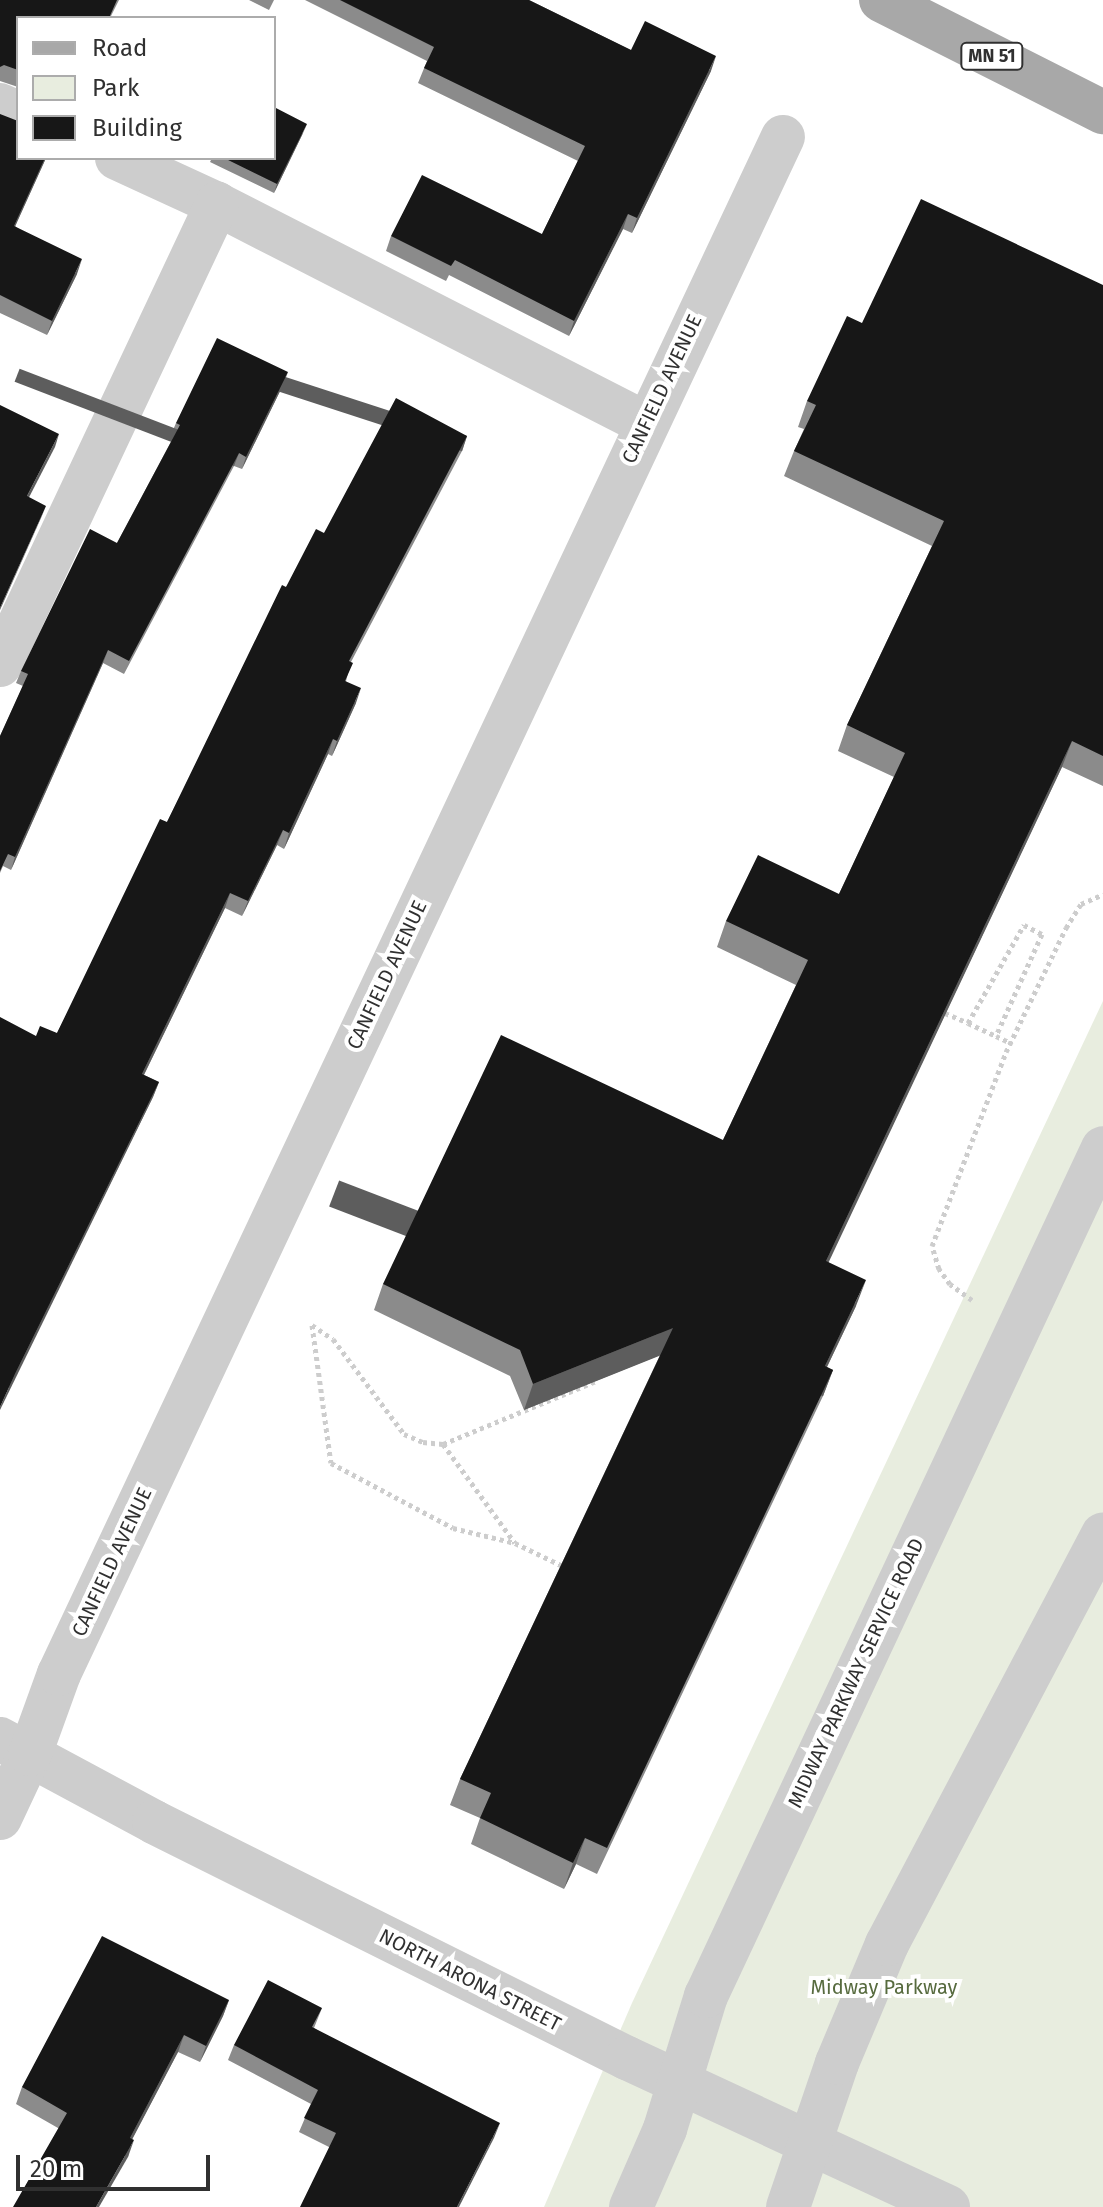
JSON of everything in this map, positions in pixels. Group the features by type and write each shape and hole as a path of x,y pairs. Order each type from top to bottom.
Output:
{"main road":[{"name":"MN 51","path":"881,0 1103,112"}],"street":[{"name":"CANFIELD AVENUE","path":"0,1818 15,1747 59,1674 645,423 783,137"},
{"path":"121,160 217,204 645,423"},
{"path":"0,665 217,204"},
{"name":"MIDWAY PARKWAY SERVICE ROAD","path":"631,2207 660,2142 706,1996 1103,1148"},
{"path":"788,2207 837,2063 887,1944 1103,1535"},
{"name":"NORTH ARONA STREET","path":"15,1747 154,1822 679,2084 948,2207"}],"path":[{"path":"974,1301 950,1284 939,1269 932,1246 1011,1043 1066,928 1081,904 1103,894"},
{"path":"968,1023 1024,925 1042,934 996,1036"},
{"path":"945,1013 1011,1043"},
{"path":"563,1566 515,1543 453,1528 331,1463 312,1325 333,1339 404,1434 443,1444 605,1375"},
{"path":"443,1444 515,1543"}],"green space":[{"name":"Midway Parkway","path":"1103,1001 1103,2207 544,2207 632,2003"}],"building":[{"path":"0,0 117,0 110,16 16,16 16,69 4,65 0,67"},
{"path":"340,0 529,0 631,50 645,21 716,56 637,218 628,214 574,321 455,260 451,266 391,236 422,175 542,234 585,146 424,68 434,47"},
{"path":"276,108 307,124 277,184 228,160 276,160"},
{"path":"0,114 16,120 16,160 44,160 14,226 82,259 52,321 0,295"},
{"path":"921,199 1103,285 1103,756 1072,741 826,1261 866,1280 825,1366 833,1370 607,1848 585,1838 573,1863 480,1818 491,1793 460,1779 673,1328 533,1384 520,1350 383,1284 501,1035 723,1140 808,960 726,921 758,855 839,894 905,753 847,725 944,521 794,451 816,405 807,401 847,316 862,323"},
{"path":"217,338 288,372 246,457 239,453 129,661 108,650 15,857 8,854 0,871 0,736 28,674 21,671 90,529 117,543 180,425 176,423"},
{"path":"396,398 467,436 349,661 353,663 345,681 361,688 337,741 333,739 289,833 283,830 248,901 230,893 142,1074 159,1082 0,1407 0,1017 36,1036 40,1026 57,1033 160,819 167,822 282,585 286,587 316,529 324,533"},
{"path":"0,405 59,434 27,496 46,506 0,608"},
{"path":"102,1936 229,2000 206,2046 184,2035 130,2138 134,2140 96,2207 13,2207 67,2113 22,2087"},
{"path":"268,1980 322,2008 312,2027 500,2123 457,2207 300,2207 336,2133 304,2118 318,2090 234,2045"}]}
